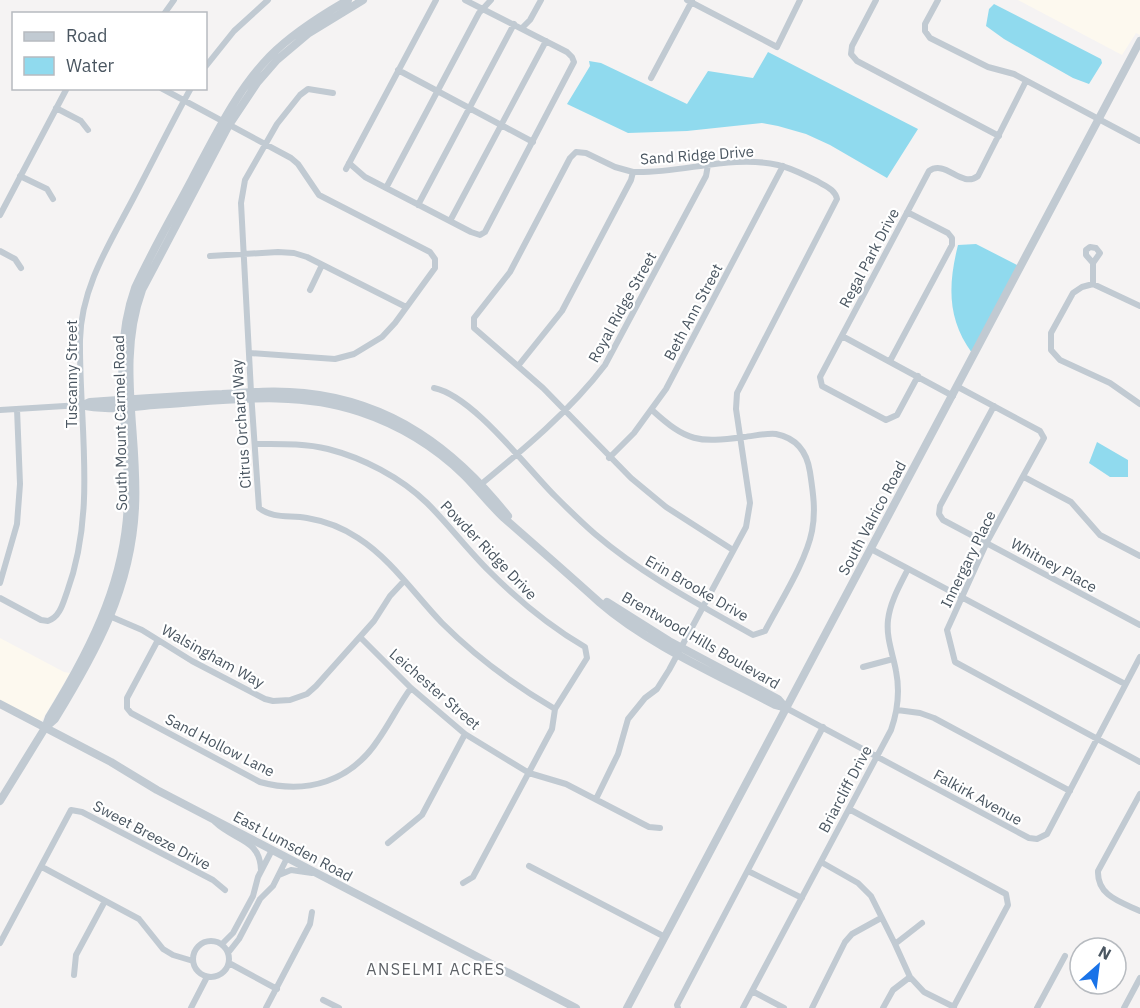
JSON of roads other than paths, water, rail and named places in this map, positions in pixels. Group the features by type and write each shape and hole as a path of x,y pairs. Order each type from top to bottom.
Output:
{"street":[{"path":"207,65 239,26 268,0"},
{"name":"South Mount Carmel Road","path":"0,801 45,728 49,717 108,615 128,564 135,509 128,403 130,344 138,301 244,87 271,55 313,21 348,0"},
{"name":"South Mount Carmel Road","path":"226,123 257,83 287,50 318,26 363,0"},
{"path":"436,0 348,166 475,234 482,234 574,65 574,59 570,54 522,28 465,0"},
{"path":"386,188 479,13 491,0"},
{"path":"522,28 530,20 541,0"},
{"path":"651,78 690,1 777,46 801,0"},
{"path":"876,0 852,46 851,54 857,61 999,136"},
{"path":"938,0 925,24 925,31 930,38 988,68 1014,74 1140,141"},
{"path":"418,205 514,24"},
{"path":"450,221 546,41"},
{"name":"South Valrico Road","path":"627,1008 1140,41"},
{"path":"398,70 533,142"},
{"name":"Regal Park Drive","path":"918,376 897,415 886,420 822,386 820,377 929,171 935,167 941,168 964,180 978,176 1026,81"},
{"name":"Citrus Orchard Way","path":"333,93 308,89 300,94 276,124 245,180 241,203 243,254 259,508 268,515 307,518 342,529 372,549 444,624 483,660 518,687 555,709"},
{"path":"0,215 66,90"},
{"path":"165,90 298,164 312,187 325,198 432,254 436,262 435,268 395,323 382,336 354,354 335,359 249,353"},
{"name":"Tuscanny Street","path":"0,598 44,621 54,619 60,608 76,562 84,516 85,468 80,338 87,292 100,262 190,90"},
{"path":"56,108 81,121 88,130"},
{"name":"Sand Ridge Drive","path":"596,799 618,754 628,719 645,698 657,689 746,527 750,503 736,403 741,383 837,201 836,194 831,189 783,166 750,162 633,172 615,167 584,152 576,152 570,158 512,268 473,321 474,328 565,411 609,458 666,507 733,550"},
{"name":"Royal Ridge Street","path":"479,486 565,411 605,365 706,176 708,165"},
{"name":"Beth Ann Street","path":"609,458 634,433 666,389 783,166"},
{"path":"518,366 562,311 631,180 633,172"},
{"path":"20,176 47,189 53,199"},
{"path":"890,361 952,245 952,238 948,233 907,212"},
{"path":"0,251 15,259 21,268"},
{"path":"210,256 294,253 406,307"},
{"path":"1093,263 1093,284"},
{"path":"310,290 322,265"},
{"path":"1140,306 1093,284 1082,287 1073,293 1051,333 1051,350 1060,360 1110,383 1140,404"},
{"path":"842,336 953,396"},
{"name":"Innergary Place","path":"958,387 1040,431 1044,438 987,542 947,630 955,662 1140,762"},
{"name":"Erin Brooke Drive","path":"434,388 446,390 491,427 555,496 595,534 635,566 667,587 753,635 765,631 807,550 812,531 814,496 808,459 804,451 783,436 773,434 716,441 699,440 673,428 652,410"},
{"name":"Brentwood Hills Boulevard","path":"0,410 81,405 90,402 128,403 305,393 333,398 374,410 409,426 434,442 465,467 515,526 591,594 680,650 778,699 786,708"},
{"name":"Whitney Place","path":"994,406 940,506 939,514 944,520 1140,625"},
{"path":"0,583 17,524 20,484 17,409"},
{"name":"Powder Ridge Drive","path":"255,444 292,444 327,449 377,468 397,479 426,502 489,571 531,610 585,646 587,658 555,709 552,729 473,877 463,883"},
{"path":"1024,477 1071,502 1100,535 1140,556"},
{"path":"870,549 1125,684"},
{"name":"Briarcliff Drive","path":"743,1008 891,730 897,710 898,682 888,639 888,618 908,569"},
{"name":"Walsingham Way","path":"108,615 136,627 183,656 256,695 273,701 282,701 299,698 311,690 360,637 404,581"},
{"name":"Leichester Street","path":"360,637 411,688 465,734 529,773 566,784 649,827 660,828"},
{"name":"Sand Hollow Lane","path":"158,640 127,698 127,708 131,713 260,782 279,787 306,786 333,780 352,768 377,742 411,688"},
{"name":"Falkirk Avenue","path":"786,708 1029,838 1037,839 1047,834 1140,657"},
{"path":"863,667 893,659"},
{"name":"East Lumsden Road","path":"0,704 286,858 576,1008"},
{"path":"897,710 920,713 934,718 1070,791"},
{"path":"678,1008 677,1005 824,727"},
{"path":"388,843 422,815 465,734"},
{"path":"1140,794 1098,871 1098,881 1104,892 1140,911"},
{"path":"821,862 858,883 871,896 910,977 924,992 953,1008 1008,905 1006,894 849,809"},
{"name":"Sweet Breeze Drive","path":"0,943 71,810 92,817 213,880 225,890"},
{"path":"213,819 222,829 255,848 260,857 261,872"},
{"path":"222,944 233,933 253,896 272,850"},
{"path":"228,953 260,899 273,886 286,858"},
{"path":"529,866 665,937"},
{"path":"42,867 139,919 163,949 173,955 193,961"},
{"path":"278,875 291,870 318,874"},
{"path":"748,871 802,898"},
{"path":"74,975 76,955 105,901"},
{"path":"266,1008 310,924 312,912"},
{"path":"812,1008 845,942 852,934 881,918"},
{"path":"895,944 922,923"},
{"path":"210,940 222,944 228,953 229,963 223,973 218,976 207,977 197,971 193,961 195,949 210,940"},
{"path":"1037,1008 1065,956"},
{"path":"229,963 277,989"},
{"path":"190,1008 207,977"},
{"path":"883,1008 893,990 910,977"},
{"path":"1124,1008 1140,978"},
{"path":"752,991 784,1008"},
{"path":"323,1000 339,1008"}],"water":[{"path":"994,4 1101,59 1102,63 1089,84 1073,78 1004,39 986,26 989,9"},
{"path":"768,52 918,129 887,178 830,145 806,134 778,126 762,123 687,131 628,133 567,104 590,66 589,61 601,63 687,104 708,71 753,78"},
{"path":"976,244 1019,266 972,353 958,327 951,288 958,245"},
{"path":"1097,442 1128,460 1128,477 1110,477 1089,463"}],"district":[{"name":"ANSELMI ACRES","path":"436,969"}]}
